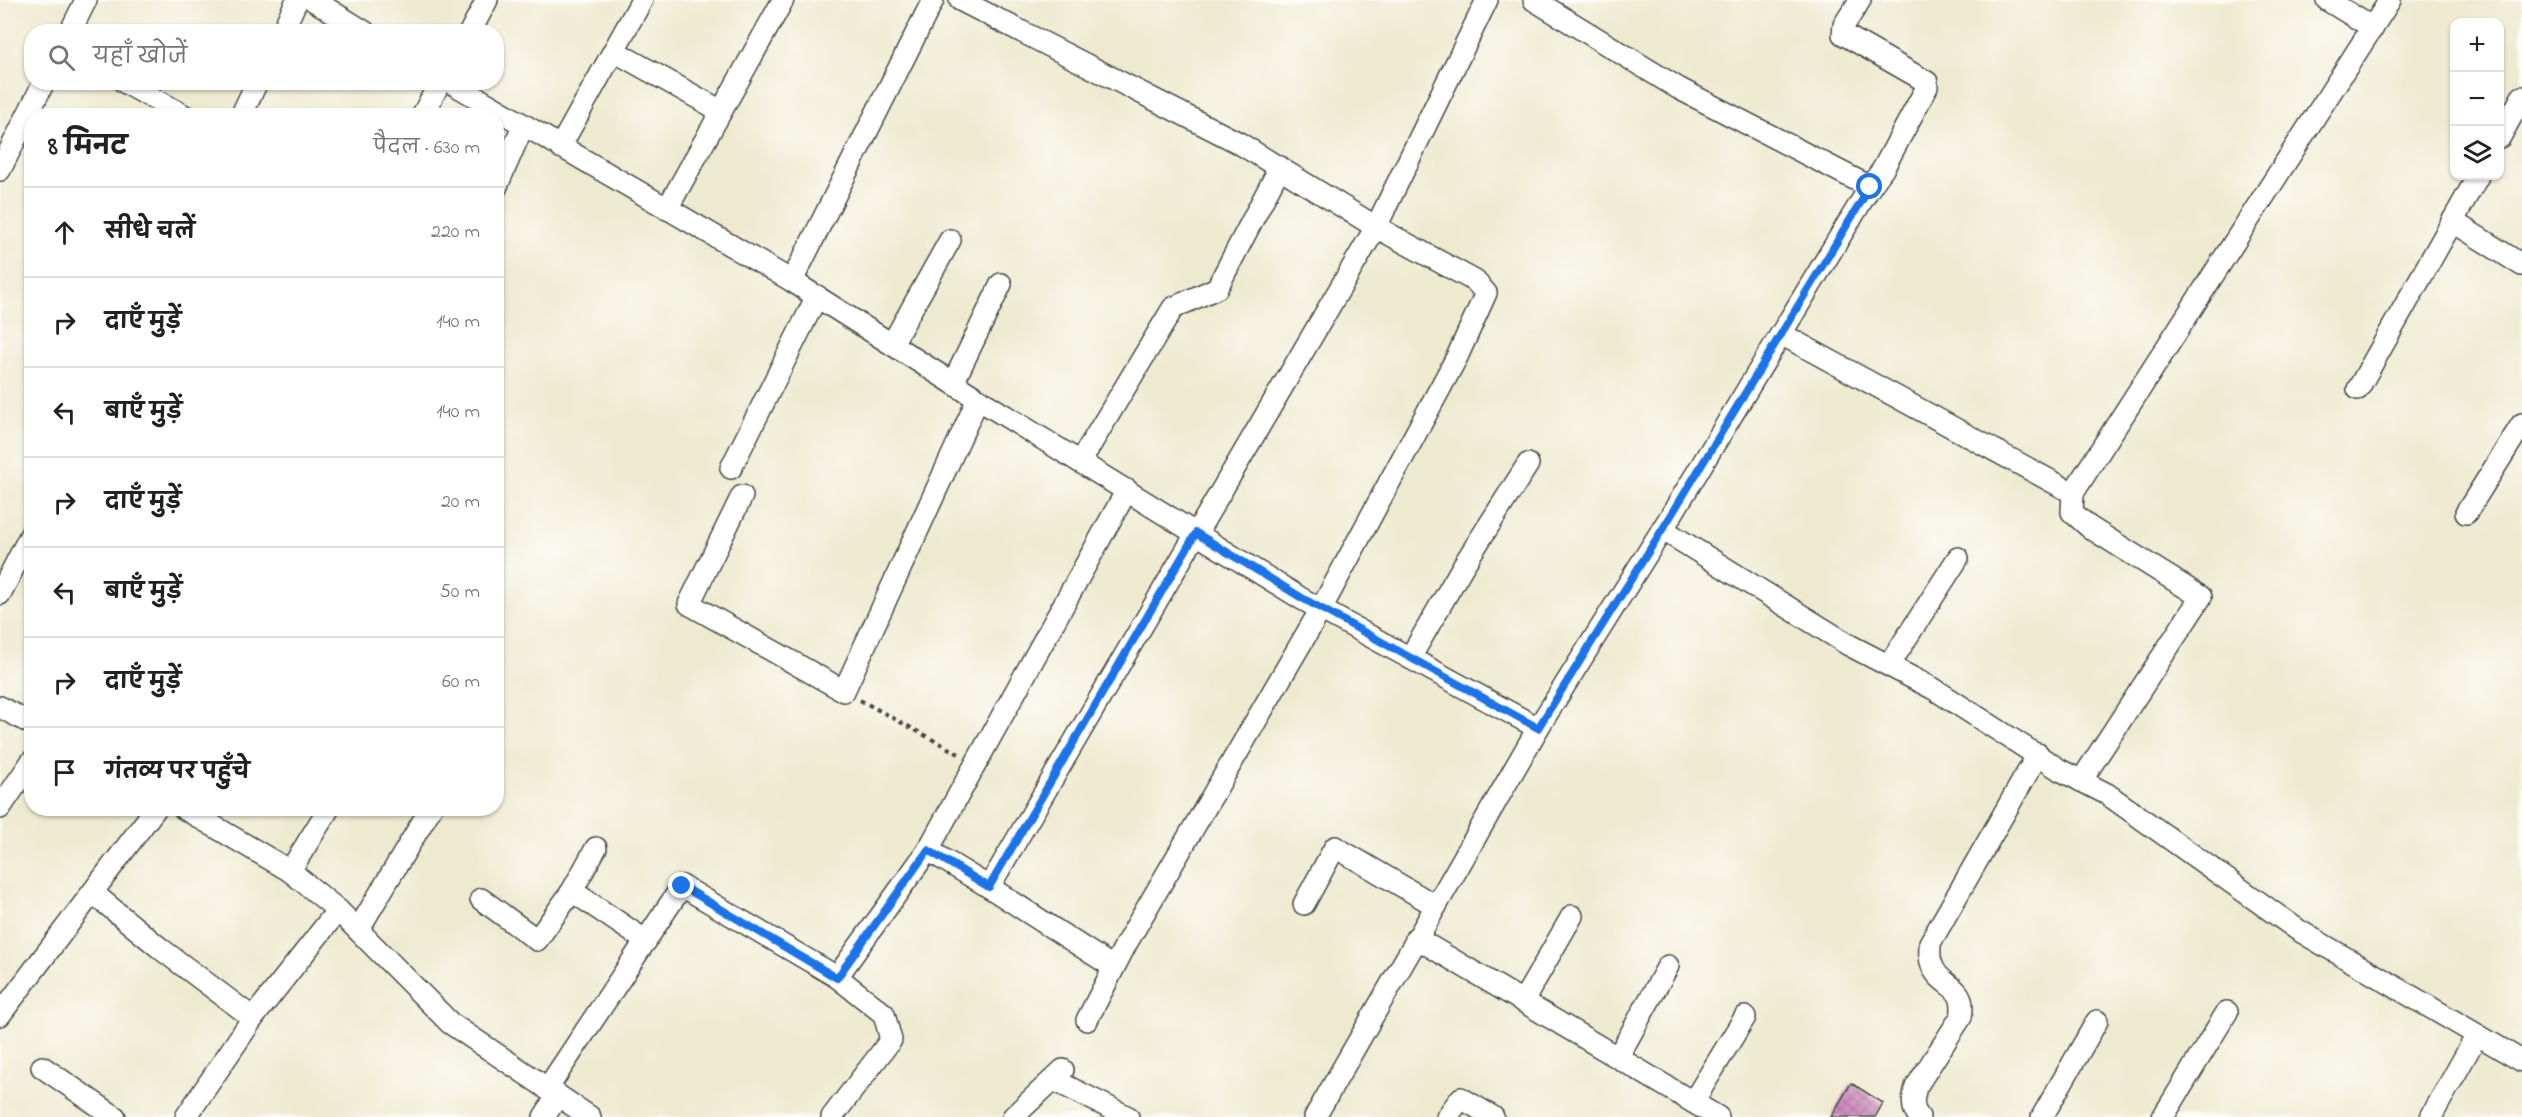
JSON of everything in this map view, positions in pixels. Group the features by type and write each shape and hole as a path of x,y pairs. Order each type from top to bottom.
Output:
{"street":[{"path":"73,24 86,0"},
{"path":"286,24 297,0"},
{"path":"313,0 352,24"},
{"path":"474,24 487,0"},
{"path":"560,147 642,0"},
{"path":"792,280 933,0"},
{"path":"960,0 1239,143 1376,227 1475,281 1486,293 1458,357 1321,609 1113,966 1087,1020"},
{"path":"989,887 1376,227 1487,0"},
{"path":"1534,0 1678,88 1870,187"},
{"path":"1315,1117 1538,728 1883,169 1928,87 1927,82 1843,34 1844,25 1860,0"},
{"path":"2327,0 2373,28"},
{"path":"2081,781 2201,597 2089,527 2072,512 2073,493 2390,0"},
{"path":"667,209 780,1"},
{"path":"614,51 721,111"},
{"path":"31,108 40,90"},
{"path":"138,90 171,108"},
{"path":"245,108 253,90"},
{"path":"426,108 436,90"},
{"path":"463,90 493,108"},
{"path":"2504,128 2522,97"},
{"path":"504,115 792,280 978,399 1321,609 1538,728"},
{"path":"0,170 24,122"},
{"path":"504,170 523,126"},
{"path":"1080,462 1173,308 1217,288 1280,167"},
{"path":"2358,389 2476,180"},
{"path":"2452,222 2522,265"},
{"path":"892,344 950,240"},
{"path":"953,383 1000,284"},
{"path":"731,468 817,296"},
{"path":"1781,333 2073,493"},
{"path":"742,496 689,604 844,691 978,399"},
{"path":"2466,513 2522,424"},
{"path":"1410,658 1463,566 1528,464"},
{"path":"837,978 928,850 1126,490"},
{"path":"1662,530 1839,639 1934,689 2135,813 2298,930 2522,1061"},
{"path":"0,594 24,548"},
{"path":"1889,665 1958,558"},
{"path":"0,707 24,720"},
{"path":"1919,1117 1914,1108 1913,1099 1916,1087 1961,1017 1963,1008 1960,993 1942,978 1931,963 1930,943 2038,754"},
{"path":"0,808 24,772"},
{"path":"0,1015 150,816"},
{"path":"198,816 290,871 338,910 450,1023 590,1117"},
{"path":"290,871 324,816"},
{"path":"358,930 426,816"},
{"path":"1304,904 1335,847 1436,906"},
{"path":"480,899 537,940 572,891 596,848"},
{"path":"928,850 1113,966"},
{"path":"544,1117 552,1092 682,886 837,978 884,1014 891,1040 832,1117"},
{"path":"572,891 646,941"},
{"path":"93,893 161,949 254,1017"},
{"path":"186,1117 254,1017 338,910"},
{"path":"1523,1001 1572,916"},
{"path":"1416,938 1718,1117"},
{"path":"1618,1057 1668,966"},
{"path":"2163,1117 2227,1012"},
{"path":"1693,1102 1745,1017"},
{"path":"2042,1117 2097,1021"},
{"path":"2431,1117 2477,1035"},
{"path":"42,1067 115,1117"},
{"path":"1013,1117 1059,1075 1128,1117"},
{"path":"1447,1117 1461,1098 1494,1117"}],"path":[{"path":"844,691 976,764"}],"building":[{"path":"1851,1083 1883,1103 1875,1117 1831,1117"}],"route":[{"path":"682,886 837,978 928,850 989,887 1196,533 1302,598 1538,728 1672,514 1870,187"}]}
